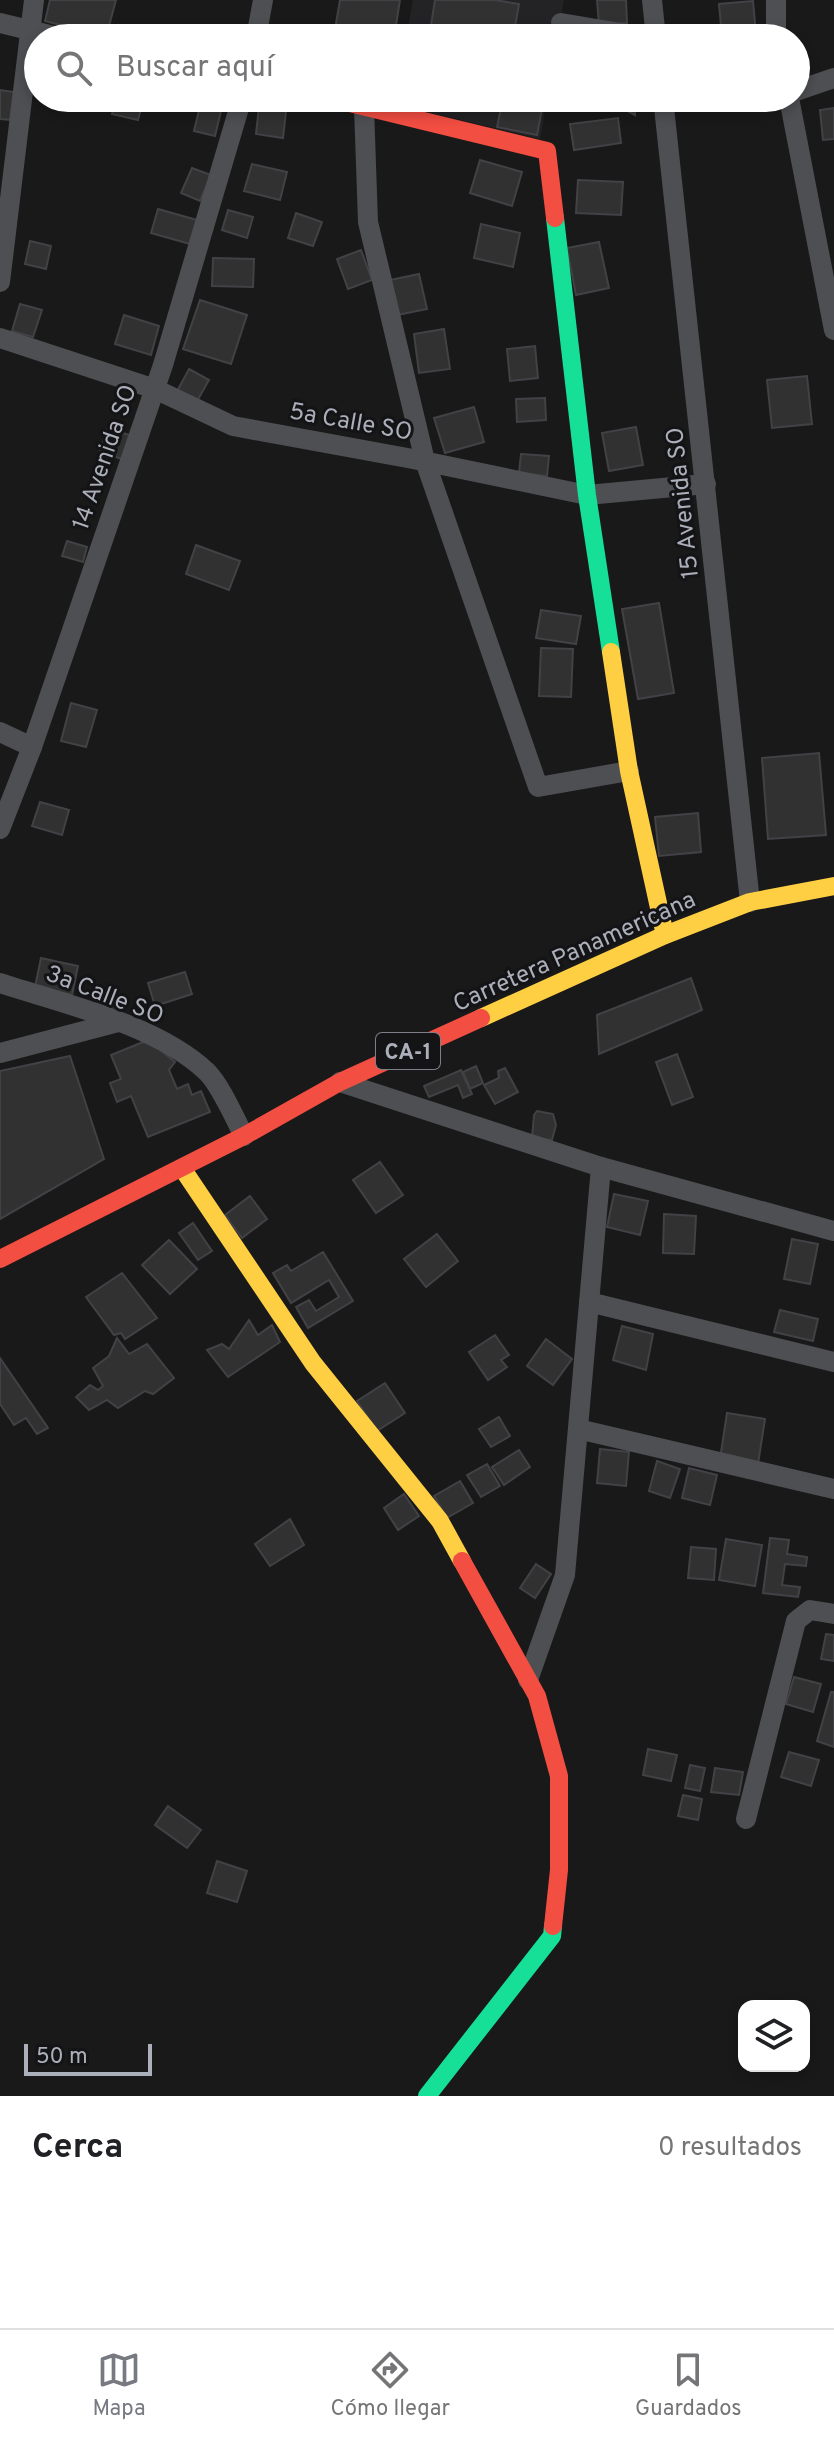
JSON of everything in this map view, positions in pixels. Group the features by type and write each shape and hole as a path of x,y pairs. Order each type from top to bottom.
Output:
{"main road":[{"path":"385,112 547,151 587,495 629,771 665,935"},
{"name":"Carretera Panamericana","path":"0,1259 244,1136 340,1082 665,935 750,902 834,886"},
{"path":"182,1168 313,1363 440,1521 537,1696 559,1776 559,1870 552,1936 427,2096"}],"street":[{"path":"30,24 34,0"},
{"path":"259,24 263,0"},
{"path":"652,0 653,24"},
{"path":"776,0 776,24"},
{"path":"0,23 24,30"},
{"path":"561,23 567,24"},
{"path":"0,282 24,74"},
{"path":"810,86 834,78"},
{"name":"14 Avenida SO","path":"0,829 32,747 155,389 238,112"},
{"path":"364,112 368,222 425,461 538,787 629,771"},
{"name":"15 Avenida SO","path":"665,112 750,902"},
{"path":"792,112 834,330"},
{"name":"5a Calle SO","path":"0,338 155,389 233,426 587,495 706,484"},
{"path":"0,732 32,747"},
{"name":"3a Calle SO","path":"0,983 138,1029 192,1060 210,1074 244,1136"},
{"path":"0,1053 118,1022"},
{"path":"340,1082 601,1167 834,1231"},
{"path":"528,1680 565,1575 601,1167"},
{"path":"589,1302 834,1362"},
{"path":"578,1429 834,1489"},
{"path":"746,1819 796,1621 810,1610 834,1614"}],"shaded area":[{"path":"413,0 564,0 560,24 409,24"},
{"path":"428,112 545,112 540,139"}],"building":[{"path":"50,0 116,0 110,24 56,24 45,21"},
{"path":"340,0 400,0 396,24 336,24"},
{"path":"435,0 495,0 519,4 515,24 431,24"},
{"path":"597,0 626,0 627,23 599,24"},
{"path":"753,1 755,24 721,24 719,4"},
{"path":"0,90 14,92 10,120 0,119"},
{"path":"834,108 834,139 823,140 820,110"},
{"path":"112,112 140,112 138,120"},
{"path":"199,112 221,112 215,136 194,131"},
{"path":"258,112 286,112 283,138 256,134"},
{"path":"500,112 541,112 537,135 497,127"},
{"path":"618,118 621,143 574,150 570,124"},
{"path":"480,160 522,172 512,206 470,193"},
{"path":"252,164 287,172 280,200 244,191"},
{"path":"192,168 211,175 200,201 181,193"},
{"path":"578,180 623,182 621,215 576,213"},
{"path":"158,209 197,220 190,244 151,233"},
{"path":"228,210 253,217 247,238 222,230"},
{"path":"296,213 322,222 313,246 288,238"},
{"path":"481,224 520,233 513,267 474,258"},
{"path":"30,241 51,246 46,269 25,264"},
{"path":"599,242 609,288 576,295 567,248"},
{"path":"361,250 372,280 348,289 337,259"},
{"path":"213,258 254,259 253,287 212,286"},
{"path":"419,274 427,309 397,315 390,280"},
{"path":"200,300 247,315 231,364 183,349"},
{"path":"20,304 42,310 33,337 12,331"},
{"path":"124,315 159,326 151,355 115,344"},
{"path":"444,329 450,369 419,373 414,334"},
{"path":"535,346 538,378 510,381 507,349"},
{"path":"189,369 209,380 196,403 176,393"},
{"path":"807,376 812,424 772,428 767,380"},
{"path":"545,398 546,420 517,422 516,399"},
{"path":"474,407 484,442 445,453 434,418"},
{"path":"636,427 643,465 609,471 602,433"},
{"path":"108,428 132,436 124,460 100,451"},
{"path":"521,454 549,456 547,476 519,473"},
{"path":"67,541 87,547 83,562 62,556"},
{"path":"196,545 240,561 229,590 186,574"},
{"path":"659,603 674,693 638,699 622,609"},
{"path":"541,610 581,616 576,644 536,638"},
{"path":"541,648 573,649 571,697 539,696"},
{"path":"71,703 97,710 86,747 61,741"},
{"path":"819,753 826,835 768,839 762,758"},
{"path":"40,802 69,810 62,835 32,826"},
{"path":"698,813 701,852 659,856 655,817"},
{"path":"41,958 78,966 72,995 35,987"},
{"path":"185,972 192,994 155,1006 148,983"},
{"path":"691,978 702,1010 599,1054 597,1015"},
{"path":"98,994 118,995 117,1012 97,1010"},
{"path":"148,1040 175,1062 169,1070 177,1089 188,1084 192,1095 201,1091 210,1112 148,1137 131,1096 117,1102 110,1083 121,1079 111,1055"},
{"path":"677,1054 693,1097 672,1105 656,1062"},
{"path":"70,1056 104,1159 0,1219 0,1071"},
{"path":"476,1066 483,1083 470,1089 463,1072"},
{"path":"505,1068 518,1092 495,1104 484,1085 499,1078 498,1071"},
{"path":"461,1070 472,1094 463,1098 458,1085 429,1097 424,1086"},
{"path":"537,1111 553,1114 556,1125 552,1140 532,1138"},
{"path":"380,1162 403,1195 376,1213 353,1180"},
{"path":"614,1194 648,1201 640,1235 607,1227"},
{"path":"250,1196 267,1219 242,1238 225,1215"},
{"path":"664,1214 696,1216 694,1254 663,1253"},
{"path":"193,1223 212,1251 198,1260 179,1233"},
{"path":"437,1234 458,1261 426,1287 404,1259"},
{"path":"792,1239 818,1244 810,1284 784,1279"},
{"path":"169,1240 197,1269 170,1294 142,1265"},
{"path":"323,1252 353,1301 308,1328 296,1307 309,1300 316,1311 339,1297 329,1280 291,1303 273,1273 287,1265 291,1271"},
{"path":"122,1273 157,1318 125,1339 121,1333 114,1335 86,1297"},
{"path":"780,1310 818,1319 813,1341 774,1332"},
{"path":"249,1320 258,1335 272,1325 280,1342 228,1377 207,1350 222,1344 229,1349"},
{"path":"622,1326 653,1334 646,1370 613,1360"},
{"path":"495,1335 509,1355 501,1360 507,1367 488,1380 469,1352"},
{"path":"117,1338 129,1354 147,1344 174,1378 153,1394 145,1391 118,1408 107,1400 89,1410 76,1397 90,1385 98,1390 103,1386 93,1368 109,1356"},
{"path":"546,1339 572,1359 553,1385 527,1366"},
{"path":"0,1358 48,1428 37,1434 26,1418 14,1425 0,1404"},
{"path":"385,1383 405,1413 377,1431 357,1401"},
{"path":"727,1413 765,1419 758,1464 720,1459"},
{"path":"499,1417 510,1436 491,1447 479,1429"},
{"path":"600,1449 629,1452 626,1486 597,1483"},
{"path":"519,1450 530,1467 504,1485 492,1467"},
{"path":"657,1461 680,1469 670,1498 649,1491"},
{"path":"487,1464 500,1486 481,1497 467,1475"},
{"path":"689,1468 717,1475 710,1505 682,1498"},
{"path":"460,1481 473,1503 447,1518 434,1496"},
{"path":"404,1494 419,1516 398,1530 384,1508"},
{"path":"290,1519 304,1545 270,1566 255,1544"},
{"path":"770,1538 789,1540 787,1554 807,1557 806,1566 785,1564 782,1585 800,1587 798,1597 763,1593"},
{"path":"726,1539 762,1545 755,1586 719,1580"},
{"path":"691,1547 716,1549 714,1580 688,1578"},
{"path":"536,1564 551,1574 535,1598 520,1588"},
{"path":"826,1634 834,1635 834,1661 821,1659"},
{"path":"794,1677 821,1684 813,1712 786,1704"},
{"path":"831,1692 834,1692 834,1747 817,1741"},
{"path":"648,1749 677,1755 671,1781 643,1775"},
{"path":"789,1752 819,1760 811,1786 781,1777"},
{"path":"690,1765 705,1768 700,1791 685,1788"},
{"path":"715,1768 743,1772 739,1795 711,1792"},
{"path":"683,1795 702,1799 698,1820 678,1816"},
{"path":"168,1806 201,1830 187,1848 155,1825"},
{"path":"217,1861 247,1871 237,1902 207,1893"}],"traffic: fast":[{"path":"555,218 587,495 611,652"},
{"path":"427,2096 552,1936 553,1926"}],"traffic: slow":[{"path":"611,652 629,771 665,935"},
{"path":"481,1018 665,935 750,902 834,886"},
{"path":"182,1168 313,1363 440,1521 462,1561"}],"traffic: jam":[{"path":"387,112 547,151 555,218"},
{"path":"0,1259 244,1136 340,1082 481,1018"},
{"path":"462,1561 537,1696 559,1776 559,1870 553,1926"}]}
